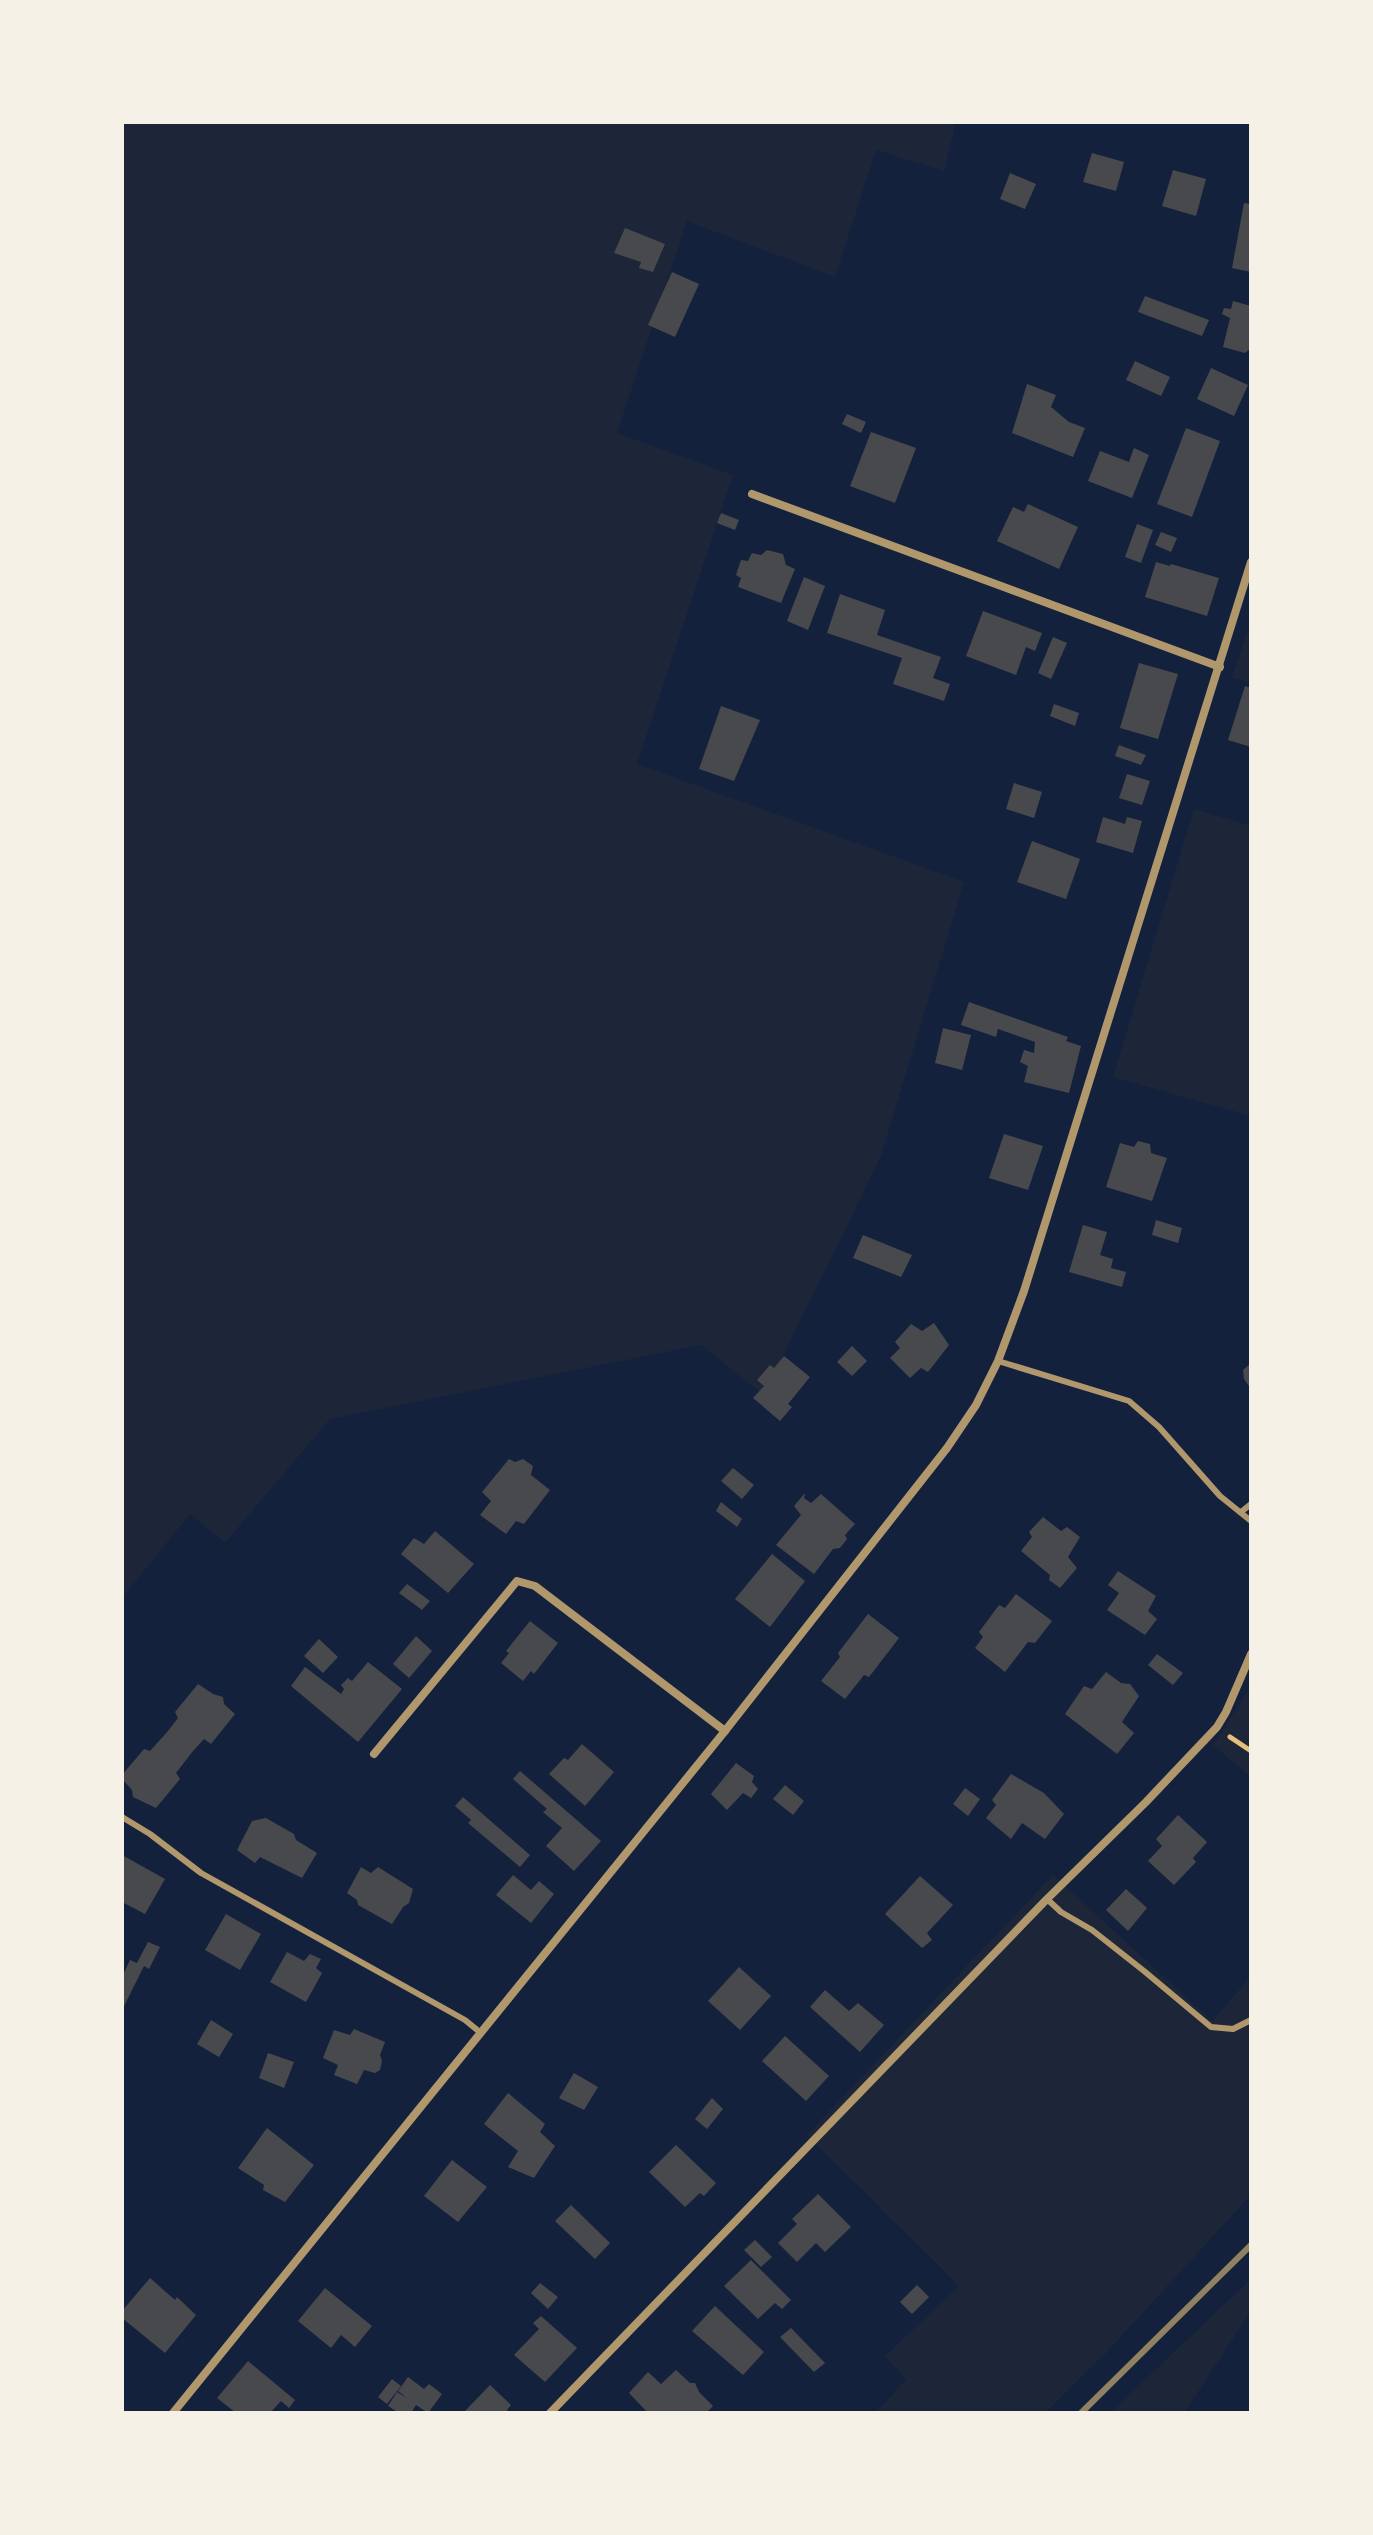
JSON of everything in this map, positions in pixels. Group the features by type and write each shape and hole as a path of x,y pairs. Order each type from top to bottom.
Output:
{"street":[{"path":"752,494 1220,667"},
{"path":"173,2413 725,1731 947,1448 976,1405 998,1361 1056,1195 1251,562"},
{"path":"374,1754 517,1581 535,1586 725,1731"},
{"path":"550,2413 1217,1727 1251,1654"}],"lane":[{"path":"998,1361 1129,1401 1185,1454 1220,1496 1251,1521"},
{"path":"1241,1512 1251,1504"},
{"path":"122,1817 201,1873 465,2020 481,2033"},
{"path":"1047,1899 1061,1912 1092,1930 1211,2027 1233,2029 1251,2020"}],"shaded area":[{"path":"122,122 956,122 944,171 876,150 835,277 687,221 617,433 733,475 637,764 964,882 881,1156 764,1395 701,1345 330,1419 225,1543 190,1514 122,1598"},
{"path":"1251,621 1251,682 1232,678"},
{"path":"1194,809 1251,826 1251,1116 1113,1077"},
{"path":"1248,1691 1251,1693 1251,1777 1213,1745"},
{"path":"1053,1875 1212,2021 1251,1976 1251,2195 1105,2354 1045,2413 875,2413 906,2380 885,2356 959,2286 807,2135"},
{"path":"1251,2279 1251,2311 1184,2413 1110,2413"}],"building":[{"path":"1092,153 1124,162 1116,191 1083,182"},
{"path":"1173,170 1206,179 1196,216 1162,206"},
{"path":"1010,173 1036,184 1025,209 1000,199"},
{"path":"1244,203 1251,204 1251,272 1232,268"},
{"path":"625,228 665,244 653,272 639,268 641,262 614,253"},
{"path":"672,272 699,284 675,337 648,325"},
{"path":"1145,296 1209,320 1202,336 1138,312"},
{"path":"1233,301 1251,306 1251,348 1245,353 1223,347 1230,318 1222,314 1224,308 1231,309"},
{"path":"1135,361 1170,377 1161,396 1126,380"},
{"path":"1211,368 1248,385 1234,416 1197,399"},
{"path":"1027,384 1056,395 1051,407 1069,422 1085,428 1073,457 1012,433"},
{"path":"847,414 866,422 861,433 842,424"},
{"path":"1186,428 1220,441 1192,517 1157,504"},
{"path":"871,432 916,448 895,503 850,486"},
{"path":"1134,448 1149,455 1132,498 1088,481 1100,451 1129,462"},
{"path":"1028,504 1078,527 1059,569 997,541 1013,507 1024,512"},
{"path":"721,513 739,520 735,530 717,523"},
{"path":"1137,524 1153,530 1141,563 1125,557"},
{"path":"1161,532 1177,538 1171,552 1155,545"},
{"path":"767,550 783,554 786,565 795,569 781,603 738,587 741,578 736,575 741,560 748,561 752,553 761,555"},
{"path":"1156,562 1219,578 1207,616 1145,597"},
{"path":"804,577 825,586 808,630 787,621"},
{"path":"840,594 885,610 877,635 941,657 933,678 950,684 944,701 893,684 902,658 827,633"},
{"path":"983,611 1042,633 1035,651 1026,647 1016,675 966,656"},
{"path":"1053,637 1067,643 1051,679 1038,673"},
{"path":"1139,663 1178,674 1158,739 1120,728"},
{"path":"1245,686 1251,688 1251,747 1228,740"},
{"path":"1054,704 1079,713 1075,726 1050,716"},
{"path":"721,706 760,720 734,781 699,769"},
{"path":"1119,745 1146,755 1141,765 1115,756"},
{"path":"1127,774 1150,781 1142,805 1119,798"},
{"path":"1014,783 1042,792 1034,818 1006,809"},
{"path":"1103,817 1125,824 1127,817 1142,821 1133,853 1096,842"},
{"path":"1032,841 1080,859 1066,899 1017,882"},
{"path":"969,1002 1068,1037 1066,1041 1081,1046 1069,1093 1024,1082 1028,1066 1020,1062 1024,1050 1034,1053 1035,1042 998,1029 996,1037 961,1025"},
{"path":"943,1028 971,1035 962,1070 935,1063"},
{"path":"1004,1134 1043,1146 1028,1190 989,1178"},
{"path":"1138,1141 1150,1144 1151,1153 1167,1158 1152,1201 1106,1187 1120,1143 1134,1147"},
{"path":"1156,1220 1182,1228 1178,1243 1152,1235"},
{"path":"1083,1225 1107,1232 1100,1255 1113,1259 1111,1268 1126,1272 1122,1287 1069,1272"},
{"path":"863,1235 912,1255 901,1277 853,1258"},
{"path":"934,1323 949,1345 928,1372 921,1368 910,1378 890,1358 900,1348 895,1342 911,1324 922,1331"},
{"path":"852,1346 867,1361 852,1376 837,1362"},
{"path":"784,1356 810,1377 788,1404 792,1407 780,1421 753,1398 764,1386 757,1380 770,1365 774,1368"},
{"path":"1251,1363 1251,1389 1244,1379 1243,1370"},
{"path":"509,1459 515,1462 523,1459 533,1466 531,1475 550,1490 524,1524 516,1521 506,1534 480,1515 491,1501 482,1492"},
{"path":"733,1468 754,1485 742,1499 721,1481"},
{"path":"805,1493 804,1498 811,1503 821,1494 855,1524 845,1535 847,1539 840,1548 833,1549 814,1574 776,1545 801,1515 794,1506"},
{"path":"721,1502 742,1519 737,1527 716,1511"},
{"path":"1043,1517 1061,1531 1067,1527 1080,1537 1068,1557 1077,1568 1060,1588 1049,1580 1050,1575 1021,1551 1032,1537 1029,1532"},
{"path":"435,1531 474,1564 448,1593 401,1554 414,1538 424,1544"},
{"path":"772,1554 805,1581 770,1627 735,1599"},
{"path":"1118,1571 1156,1596 1148,1611 1157,1619 1145,1635 1107,1610 1119,1593 1108,1585"},
{"path":"407,1584 430,1601 422,1610 399,1593"},
{"path":"1016,1594 1052,1621 1035,1643 1028,1642 1005,1672 975,1648 983,1637 979,1632 999,1605 1005,1608"},
{"path":"868,1614 899,1638 869,1677 864,1675 845,1699 821,1681"},
{"path":"530,1621 558,1643 534,1674 531,1671 523,1681 501,1663 509,1653 506,1651"},
{"path":"416,1636 432,1651 409,1678 393,1664"},
{"path":"319,1639 338,1657 323,1673 304,1656"},
{"path":"1157,1654 1183,1673 1173,1685 1148,1665"},
{"path":"368,1662 402,1689 358,1742 291,1686 305,1667 341,1694 344,1689 341,1685 348,1678 352,1681"},
{"path":"1106,1672 1121,1683 1130,1684 1139,1696 1122,1722 1134,1733 1117,1754 1065,1714 1084,1686 1092,1689"},
{"path":"198,1684 223,1697 224,1704 235,1714 211,1744 204,1739 193,1751 176,1773 180,1779 156,1808 133,1797 122,1775 144,1749 150,1751 168,1731 178,1718 175,1712"},
{"path":"582,1744 614,1772 585,1806 549,1774 564,1758 568,1760"},
{"path":"736,1763 754,1776 752,1782 758,1789 751,1798 743,1793 727,1810 711,1794"},
{"path":"520,1771 601,1841 574,1871 546,1846 562,1828 543,1812 547,1809 513,1779"},
{"path":"1011,1774 1044,1793 1064,1814 1045,1839 1022,1823 1011,1839 986,1818 996,1805 992,1800"},
{"path":"785,1785 804,1801 793,1815 773,1799"},
{"path":"965,1788 980,1799 968,1816 953,1804"},
{"path":"463,1797 530,1855 520,1867 468,1823 471,1820 455,1806"},
{"path":"1178,1815 1207,1842 1193,1858 1196,1862 1174,1885 1148,1861 1162,1846 1156,1839"},
{"path":"266,1818 294,1834 296,1840 317,1853 302,1878 260,1857 255,1863 237,1850 252,1821"},
{"path":"122,1855 165,1879 145,1914 122,1902"},
{"path":"361,1867 371,1873 378,1867 413,1889 409,1903 392,1924 358,1905 357,1900 347,1893"},
{"path":"513,1875 531,1890 539,1881 554,1894 531,1923 496,1895"},
{"path":"920,1876 953,1905 927,1933 932,1940 922,1948 885,1914"},
{"path":"1126,1889 1147,1908 1128,1931 1106,1910"},
{"path":"226,1914 261,1934 240,1970 205,1950"},
{"path":"148,1942 160,1947 149,1969 144,1966 122,2010 122,1977 130,1960 137,1963"},
{"path":"287,1952 304,1961 310,1954 321,1959 316,1968 322,1973 306,2002 270,1982"},
{"path":"739,1967 771,1996 740,2030 708,2001"},
{"path":"825,1990 849,2011 858,2003 884,2025 860,2052 810,2007"},
{"path":"211,2020 233,2034 219,2057 197,2044"},
{"path":"354,2029 385,2042 380,2055 380,2070 375,2073 364,2070 357,2084 334,2075 338,2065 323,2058 334,2030 350,2035"},
{"path":"785,2036 829,2076 806,2101 762,2061"},
{"path":"268,2053 294,2062 284,2088 259,2078"},
{"path":"574,2073 598,2087 584,2110 559,2098"},
{"path":"508,2093 545,2124 540,2132 555,2146 534,2178 508,2167 518,2151 484,2124"},
{"path":"712,2098 723,2109 707,2129 695,2119"},
{"path":"267,2128 314,2165 285,2202 263,2190 264,2185 238,2168"},
{"path":"676,2145 716,2183 704,2196 700,2193 685,2207 649,2172"},
{"path":"452,2160 487,2187 458,2222 424,2196"},
{"path":"818,2194 851,2227 825,2252 816,2243 797,2262 778,2243 797,2224 792,2219"},
{"path":"571,2205 610,2243 595,2259 555,2221"},
{"path":"755,2240 772,2257 761,2267 744,2250"},
{"path":"751,2260 791,2300 782,2309 775,2303 758,2319 724,2286"},
{"path":"150,2278 196,2315 165,2353 122,2318 122,2311"},
{"path":"540,2283 558,2297 548,2309 531,2293"},
{"path":"917,2285 929,2297 912,2314 900,2302"},
{"path":"325,2288 372,2326 355,2347 341,2335 331,2348 298,2321"},
{"path":"715,2306 764,2352 743,2375 692,2331"},
{"path":"541,2316 577,2348 545,2382 514,2355 539,2329 533,2323"},
{"path":"791,2328 825,2363 814,2372 780,2337"},
{"path":"248,2361 295,2400 289,2408 281,2401 270,2413 236,2413 217,2398"},
{"path":"676,2370 690,2383 695,2383 713,2406 706,2413 648,2413 629,2393 648,2372 661,2384"},
{"path":"408,2377 424,2389 429,2384 442,2394 428,2413 416,2405 411,2413 399,2413 388,2406 397,2392 407,2398 398,2391"},
{"path":"392,2379 401,2386 387,2404 378,2397"},
{"path":"490,2385 511,2405 507,2410 510,2413 463,2413"}],"railway":[{"path":"1081,2413 1251,2245"}]}
